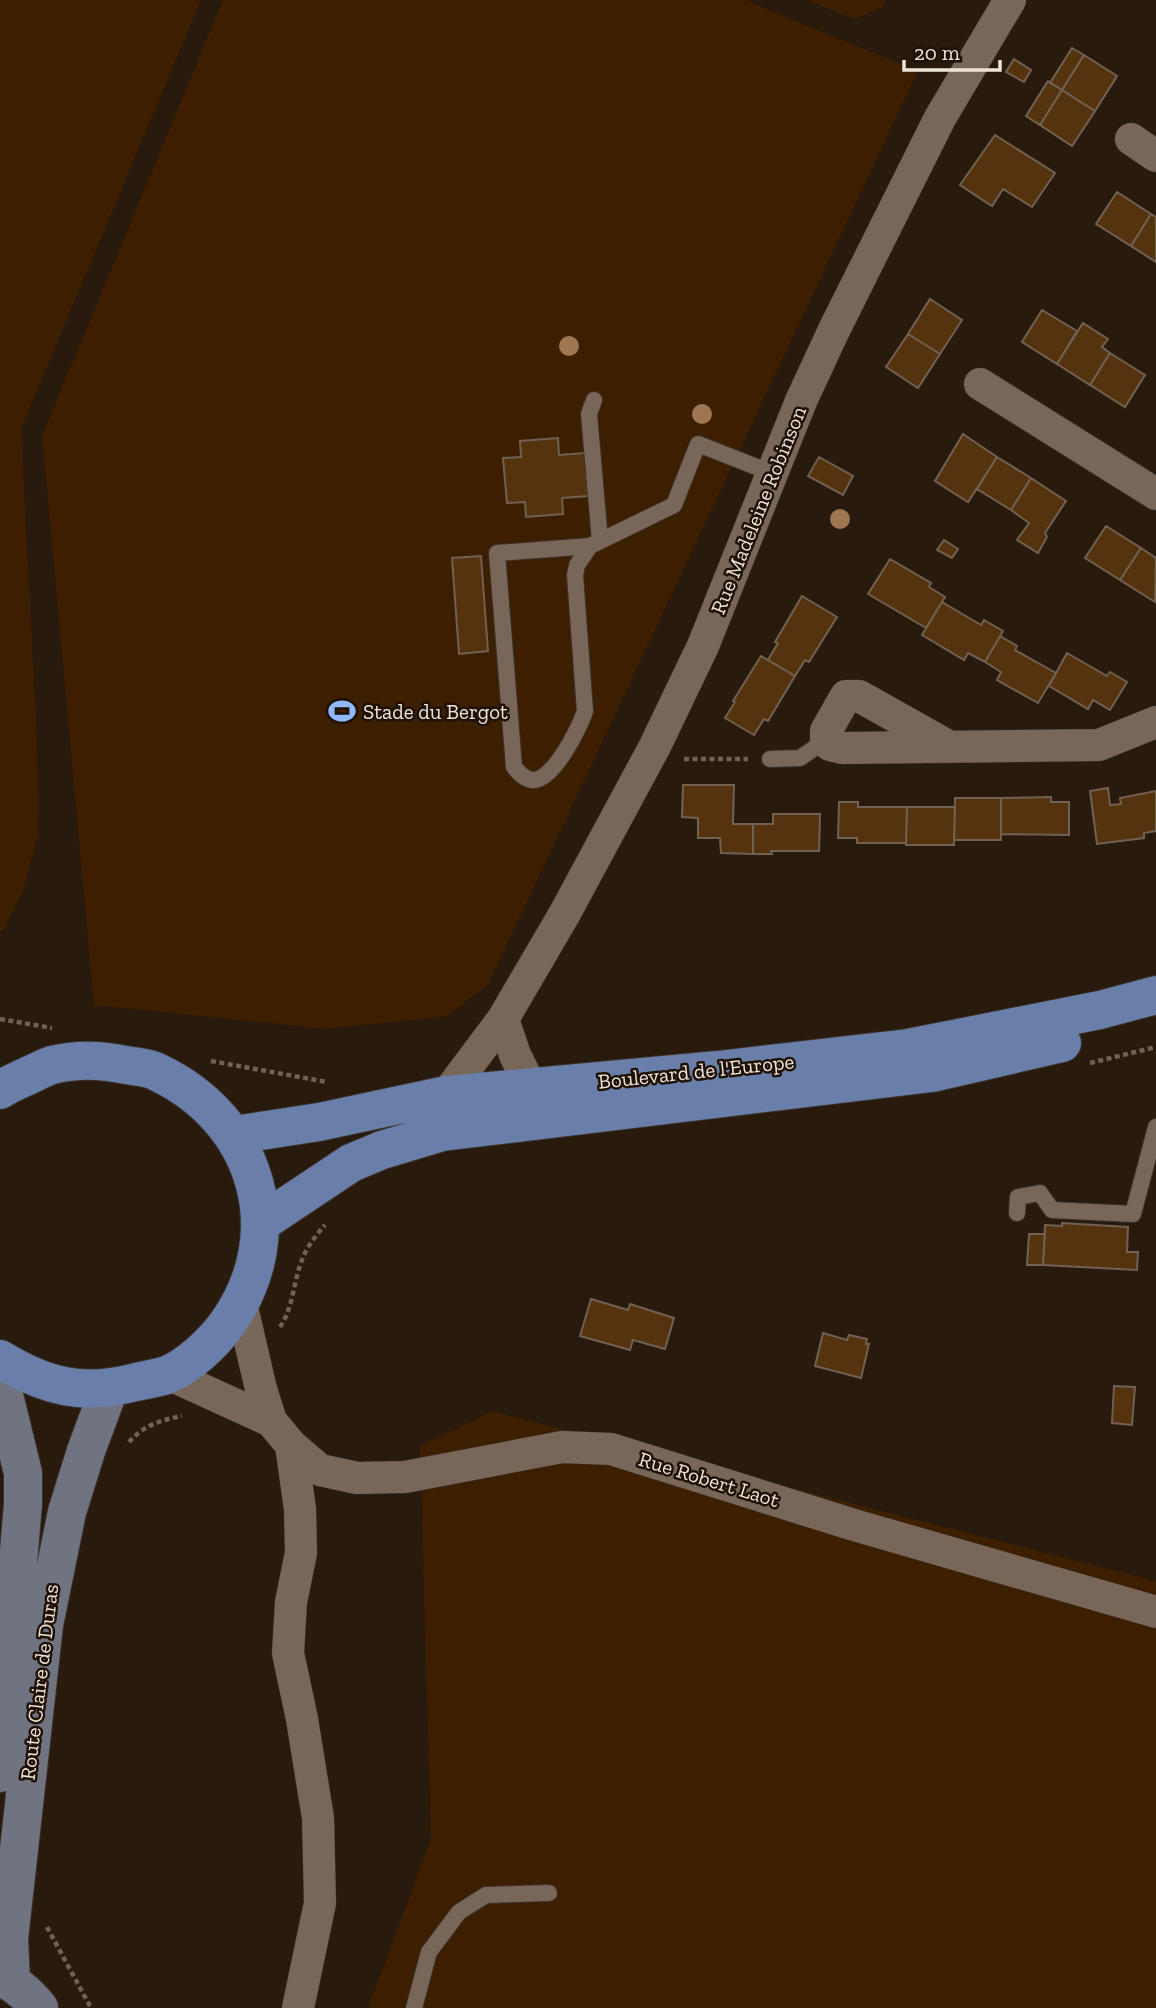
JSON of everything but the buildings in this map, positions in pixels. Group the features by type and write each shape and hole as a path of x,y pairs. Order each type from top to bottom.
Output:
{"main road":[{"name":"Boulevard de l'Europe","path":"234,1135 319,1122 446,1096 718,1070 908,1048 1100,1010 1156,995"},
{"name":"Boulevard de l'Europe","path":"261,1223 351,1163 382,1150 442,1132 932,1073 1156,1022"},
{"path":"0,1359 29,1376 68,1387 108,1389 168,1374 188,1362 218,1335 242,1303 256,1264 261,1223 254,1178 234,1135 200,1097 155,1071 104,1060 52,1065 2,1088"},
{"name":"Route Claire de Duras","path":"0,1378 23,1473 23,1504 0,1773"},
{"name":"Route Claire de Duras","path":"6,1979 44,1625 67,1513 108,1389"},
{"path":"6,1979 28,1994 39,2008"}],"street":[{"name":"Rue Madeleine Robinson","path":"446,1096 503,1019 565,913 655,746 703,646 812,377 940,118 1010,0"},
{"path":"980,384 1156,494"},
{"path":"948,746 859,696 852,695 846,696 826,731 826,740 830,745 842,748 1099,745 1156,722"},
{"path":"503,1019 515,1055 531,1087"},
{"path":"242,1303 271,1421"},
{"path":"168,1374 271,1421"},
{"name":"Rue Robert Laot","path":"271,1421 291,1445 320,1470 356,1478 405,1477 562,1447 611,1449 854,1525 1156,1612"},
{"path":"291,1445 300,1509 301,1553 291,1602 288,1653 302,1718 318,1818 320,1903 298,2008"}],"lane":[{"path":"594,400 589,414 595,543 577,565 575,575 585,710 580,725 553,769 532,780 522,776 514,767 497,553 595,543 674,505 698,444 772,473"},
{"path":"770,760 800,758 826,740"},
{"path":"1017,1213 1018,1197 1040,1193 1052,1210 1133,1214 1156,1128"},
{"path":"414,2008 429,1952 459,1912 486,1895 549,1893"}],"path":[{"path":"655,746 684,759 770,760"},
{"path":"276,1334 286,1319"},
{"path":"123,1447 139,1430 163,1419 190,1415"},
{"path":"44,1919 91,2008"}],"shaded area":[{"path":"0,0 201,0 21,429 37,736 38,836 23,891 0,932"},
{"name":"Stade du Bergot","path":"223,0 745,0 918,71 488,985 448,1016 326,1029 94,1005 42,436"},
{"path":"806,0 885,0 882,8 854,19"},
{"path":"492,1411 1156,1581 1156,2008 368,2008 431,1839 420,1446"}],"place":[{"name":"Stade du Bergot","path":"342,711"}]}
